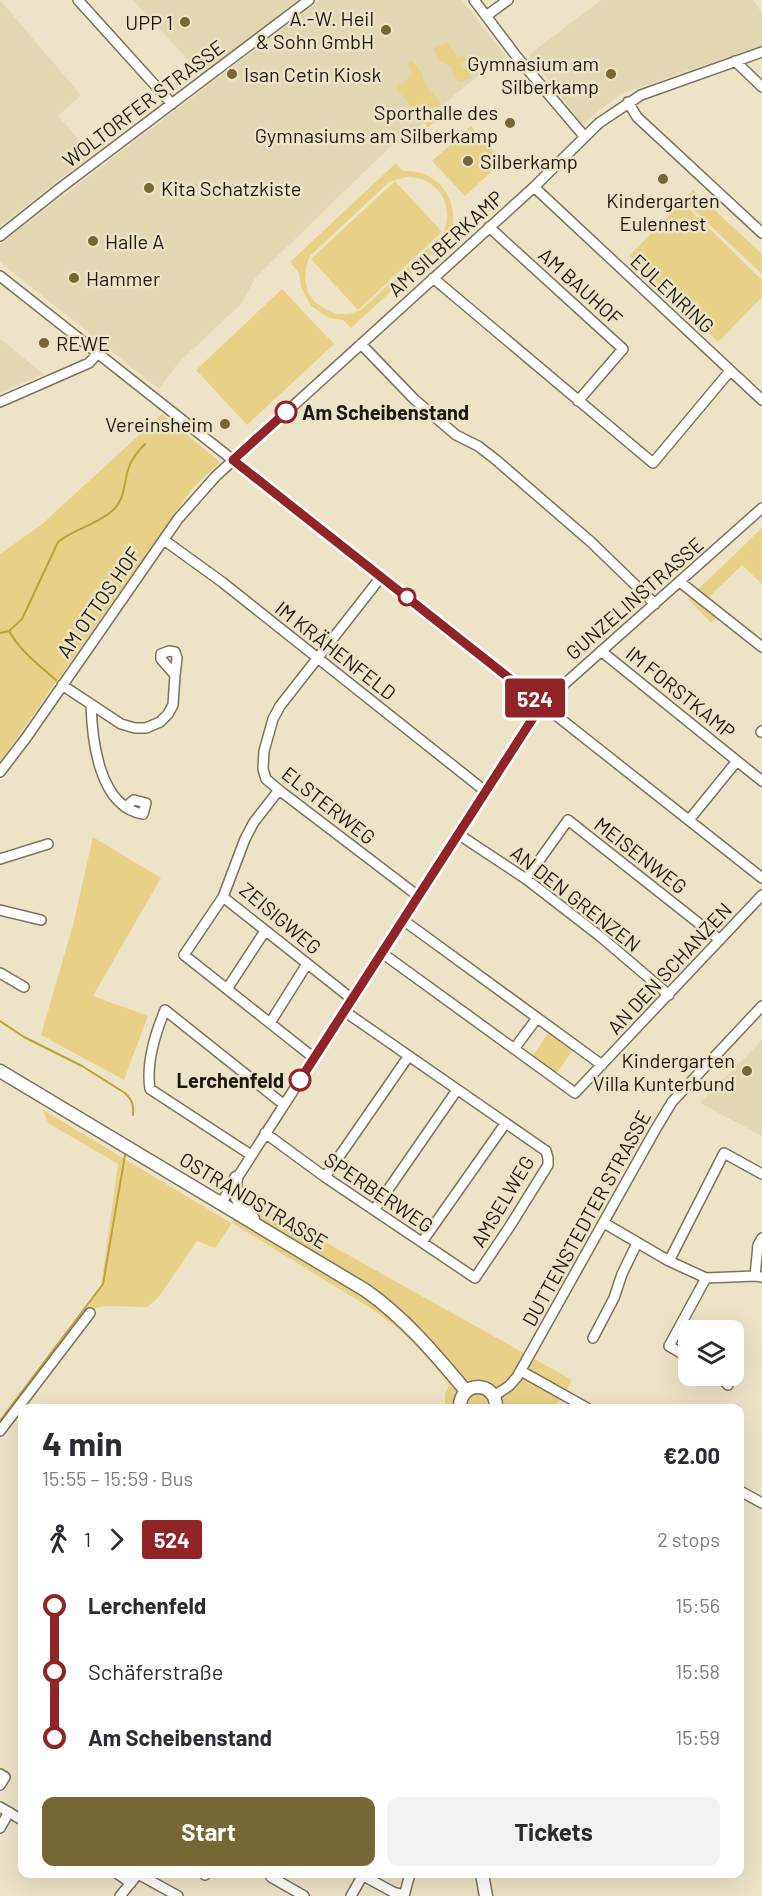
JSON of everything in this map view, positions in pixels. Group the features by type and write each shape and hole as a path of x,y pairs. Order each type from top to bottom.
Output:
{"main road":[{"name":"OSTRANDSTRASSE","path":"0,1071 365,1290 419,1336 466,1392"},
{"path":"236,1178 234,1189 236,1196 257,1224"},
{"path":"460,1404 466,1392 481,1387 488,1390 495,1402"},
{"path":"483,1878 486,1896"}],"street":[{"path":"78,0 172,104"},
{"name":"WOLTORFER STRASSE","path":"0,237 59,189 309,0"},
{"path":"474,0 517,57 584,136"},
{"path":"486,16 508,0"},
{"name":"AM SILBERKAMP","path":"233,460 534,187 599,123 628,102 652,90 762,52"},
{"path":"735,61 762,87"},
{"path":"628,102 637,117 762,233"},
{"name":"EULENRING","path":"534,187 762,400"},
{"name":"AM BAUHOF","path":"489,227 623,349 578,401"},
{"path":"0,276 762,878"},
{"path":"433,278 652,463 730,371"},
{"path":"361,344 414,399 456,435 478,446 503,467 591,542 655,604"},
{"path":"0,402 89,363 98,353"},
{"name":"AM OTTOS HOF","path":"0,772 178,519 194,499 233,460"},
{"name":"GUNZELINSTRASSE","path":"220,1203 542,704 762,508"},
{"name":"IM KRÄHENFELD","path":"164,540 222,582 485,791"},
{"name":"ELSTERWEG","path":"381,577 280,706 268,732 263,769 266,779 279,790 418,896"},
{"path":"680,582 762,647"},
{"name":"IM FORSTKAMP","path":"602,651 762,781"},
{"path":"62,685 127,726 146,728 160,722 173,705 175,675"},
{"path":"92,704 95,750 111,792 125,807"},
{"name":"IM FORSTKAMP","path":"688,820 737,761"},
{"name":"ZEISIGWEG","path":"279,790 254,822 245,839 223,897 352,999"},
{"name":"MEISENWEG","path":"526,879 568,820 720,940"},
{"name":"AN DEN GRENZEN","path":"458,834 526,879 601,937 669,995"},
{"path":"0,859 48,844"},
{"name":"AN DEN SCHANZEN","path":"382,953 575,1093 762,895"},
{"path":"223,897 184,955 314,1058"},
{"path":"0,910 41,920"},
{"path":"403,920 602,1065"},
{"path":"227,989 265,931"},
{"path":"270,1023 307,964"},
{"path":"0,974 24,987"},
{"name":"DUTTENSTEDTER STRASSE","path":"495,1402 520,1371 672,1102 762,1006"},
{"path":"251,1155 150,1089 148,1077 152,1051 165,1011 283,1104"},
{"name":"AMSELWEG","path":"344,1011 546,1151 548,1165 475,1278"},
{"path":"514,1049 537,1018"},
{"path":"325,1177 408,1057"},
{"path":"374,1209 457,1090"},
{"name":"AMSELWEG","path":"422,1242 505,1124"},
{"name":"SPERBERWEG","path":"265,1133 325,1177 475,1278"},
{"path":"669,1261 724,1153 762,1174"},
{"path":"604,1223 669,1261 706,1278 759,1277 758,1245 762,1238"},
{"path":"593,1338 614,1298 622,1274 637,1243"},
{"path":"683,1320 706,1278"},
{"path":"21,1404 90,1313"},
{"path":"678,1329 669,1346 678,1351"},
{"path":"520,1371 579,1404"},
{"path":"0,1431 18,1407"},
{"path":"744,1493 762,1503"},
{"path":"0,1774 5,1777 0,1785"},
{"path":"0,1828 4,1810 18,1818"},
{"path":"124,1878 131,1883"},
{"path":"120,1896 135,1878"},
{"path":"145,1878 178,1896"},
{"path":"273,1878 304,1896"},
{"path":"351,1896 359,1878"},
{"path":"368,1878 404,1896 409,1878"}],"shaded area":[{"path":"0,0 81,95 58,116 92,154 0,226"},
{"path":"133,0 298,0 202,75"},
{"path":"320,0 462,0 506,56 460,90 403,142 392,145 256,277 242,303 179,362 159,389 0,262 0,244"},
{"name":"Gymnasium am Silberkamp","path":"601,0 753,0 762,13 762,45 621,94 582,124 529,55"},
{"path":"447,42 457,57 463,55 466,60 460,65 462,68 469,68 471,78 461,82 454,77 451,66 439,61 433,48"},
{"path":"412,61 441,104 430,113 435,121 428,128 396,88 413,74 407,63"},
{"name":"Silberkamp","path":"471,126 503,161 465,196 432,161"},
{"path":"396,163 403,171 414,171 433,179 441,185 451,202 453,224 458,230 351,328 343,320 329,318 311,306 301,287 299,273 290,262","holes":["406,177 417,178 435,187 445,203 447,213 443,234 361,310 349,314 337,314 315,302 308,292 305,280 310,256 389,182"]},
{"path":"395,181 442,232 358,310 311,259"},
{"path":"693,190 762,254 762,274 683,200"},
{"path":"682,202 762,280 762,297 718,342 629,256"},
{"path":"282,289 334,344 247,425 196,370"},
{"path":"0,339 44,374 0,393"},
{"path":"162,414 220,462 192,489 0,762 0,554 41,525"},
{"path":"762,528 762,584 742,565 709,597 723,611 711,623 688,599"},
{"path":"93,837 161,878 93,996 148,1016 124,1080 41,1035 73,925"},
{"path":"550,1031 574,1049 555,1075 531,1058"},
{"name":"Kindergarten Villa Kunterbund","path":"762,1040 762,1136 700,1103"},
{"path":"43,1110 231,1223 248,1199 572,1380 560,1401 556,1404 445,1404 445,1394 449,1385 432,1363 402,1332 372,1309 232,1223 215,1248 197,1241 158,1298 147,1307 104,1306 92,1310 84,1309 101,1287 118,1164 48,1123"}],"waterway":[{"path":"0,633 9,631 22,619 58,542 99,520 117,506 122,496 130,464 145,444"},
{"path":"9,631 24,651 56,680"},
{"path":"0,1021 24,1037 82,1066 125,1093 132,1103 133,1115"},
{"path":"0,1421 103,1284 125,1155"}],"bus line":[{"name":"524","path":"286,412 233,460 542,704 300,1080"}],"place":[{"name":"UPP 1","path":"185,22"},
{"name":"A.-W. Heil & Sohn GmbH","path":"386,30"},
{"name":"Isan Cetin Kiosk","path":"232,74"},
{"name":"Gymnasium am Silberkamp","path":"611,74"},
{"name":"Sporthalle des Gymnasiums am Silberkamp","path":"510,123"},
{"name":"Silberkamp","path":"468,161"},
{"name":"Kindergarten Eulennest","path":"663,179"},
{"name":"Kita Schatzkiste","path":"149,188"},
{"name":"Halle A","path":"93,241"},
{"name":"Hammer","path":"74,278"},
{"name":"REWE","path":"44,343"},
{"name":"Am Scheibenstand","path":"286,412"},
{"name":"Vereinsheim","path":"225,424"},
{"name":"Kindergarten Villa Kunterbund","path":"747,1071"},
{"name":"Lerchenfeld","path":"300,1080"}]}
